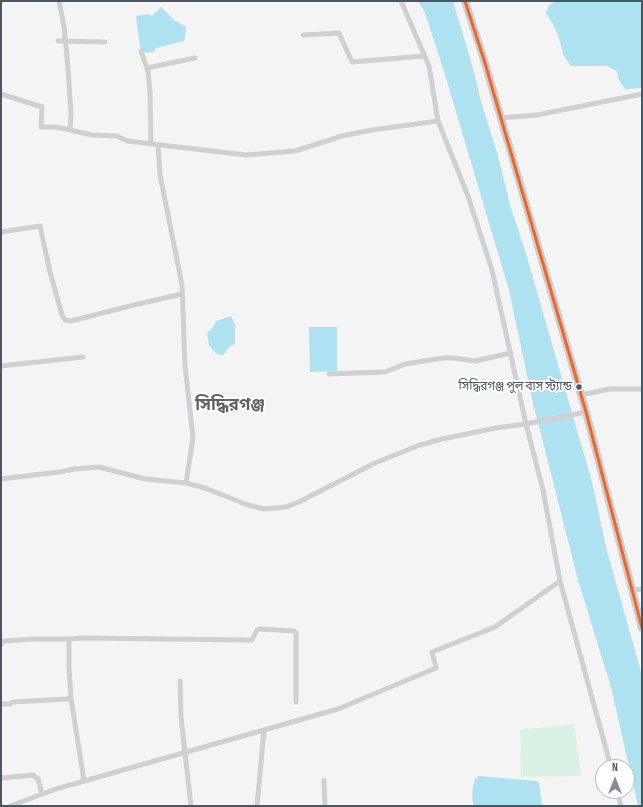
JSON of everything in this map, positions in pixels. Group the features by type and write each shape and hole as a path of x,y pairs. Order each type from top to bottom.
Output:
{"main road":[{"path":"466,1 586,412 642,628"}],"street":[{"path":"59,1 66,40 70,130"},
{"path":"401,1 429,66 438,121 468,196 492,270 526,424 543,490 560,581 609,759"},
{"path":"303,36 339,33 352,62 424,56"},
{"path":"58,40 105,42"},
{"path":"141,51 146,68 150,92 151,143"},
{"path":"146,68 195,58"},
{"path":"1,94 42,107 41,126 56,127 92,136 116,136 127,141 246,155 295,151 342,136 372,130 438,121"},
{"path":"501,118 537,115 642,94"},
{"path":"158,144 160,174 172,230 176,262 182,285 185,365 193,438 186,484"},
{"path":"1,232 40,226 50,272 62,315 65,320 70,321 182,294"},
{"path":"329,374 385,372 405,364 437,359 454,358 475,361 511,353"},
{"path":"1,366 83,357"},
{"path":"581,395 609,389 642,389"},
{"path":"1,479 98,467 145,479 205,488 248,505 264,508 286,507 375,463 420,445 496,428 526,424 586,412"},
{"path":"10,806 20,804 42,794 84,781 338,709 436,668 432,652 495,627 560,581"},
{"path":"632,590 642,589"},
{"path":"1,644 4,641 32,639 105,637 141,639 252,640 257,630 260,629 294,631 296,633 296,702"},
{"path":"69,639 71,698 84,781"},
{"path":"180,681 181,717 191,806"},
{"path":"1,704 71,698"},
{"path":"257,806 264,730"},
{"path":"1,778 33,775 38,779 42,794"},
{"path":"324,780 325,806"}],"green space":[{"path":"574,724 581,776 521,777 520,730"}],"water":[{"path":"418,1 453,1 498,156 510,205 526,254 592,482 606,547 642,676 642,806 638,806 635,793 635,759 627,759 611,687 578,580 533,403 509,290 443,68 425,13"},
{"path":"557,1 642,1 642,88 625,89 619,80 617,71 607,66 571,66 564,56 558,35 546,13 549,5"},
{"path":"161,7 174,20 186,27 184,41 156,48 154,52 143,53 140,47 136,16 148,14 152,16"},
{"path":"231,316 235,325 235,344 230,346 223,355 217,354 209,346 207,333 214,326 216,321"},
{"path":"309,327 337,327 337,371 310,372"},
{"path":"479,776 536,781 539,783 542,806 474,806 472,799 473,786 475,779"}],"transit line":[{"path":"465,1 485,63 586,412 642,628"}],"place":[{"name":"সিদ্ধিরগঞ্জ পুল বাস স্ট্যান্ড","path":"579,387"}],"district":[{"name":"সিদ্ধিরগঞ্জ","path":"230,406"}]}
